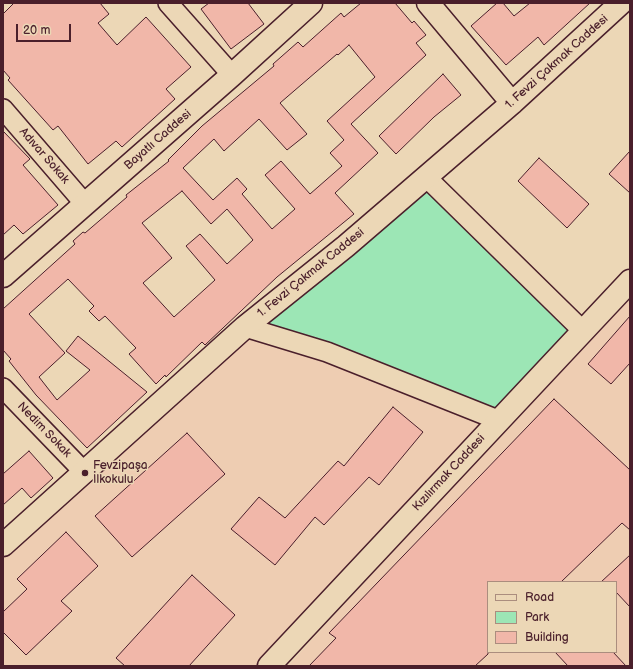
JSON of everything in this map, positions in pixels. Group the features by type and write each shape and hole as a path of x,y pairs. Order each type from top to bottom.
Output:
{"street":[{"path":"168,3 232,75"},
{"name":"Bayatlı Caddesi","path":"3,276 232,75 311,3"},
{"path":"428,3 512,103"},
{"name":"1. Fevzi Çakmak Caddesi","path":"3,545 85,473 245,327 346,246 512,103 621,3"},
{"name":"Adıvar Sokak","path":"3,109 85,204"},
{"path":"426,177 583,331"},
{"name":"Kızılırmak Caddesi","path":"269,666 498,420 630,281"},
{"path":"245,327 326,352 498,420"},
{"name":"Nedim Sokak","path":"3,388 85,473"}],"shaded area":[{"path":"630,298 630,666 288,666 514,419"},
{"path":"245,327 498,420 269,666 3,666 3,545"}],"green space":[{"path":"426,177 583,331 498,420 245,327"}],"building":[{"path":"14,3 100,3 109,14 98,23 117,45 146,17 191,67 166,89 175,99 122,147 116,141 88,164 58,126 53,130 8,80 10,78 3,70 3,14"},
{"path":"209,3 248,3 264,24 231,49 201,9"},
{"path":"361,3 395,3 412,23 414,21 426,35 416,43 426,55 351,124 378,153 335,193 354,214 277,277 205,345 202,342 166,377 165,375 156,384 129,354 136,348 105,316 99,321 89,311 94,306 68,279 29,314 65,353 39,377 57,400 90,370 66,351 78,336 147,392 87,448 36,395 9,361 11,359 3,350 3,309 75,244 73,241 83,232 85,233 127,197 126,195 169,161 168,160 202,126 274,66 273,64 298,42 303,47 341,13 344,17","holes":["349,45 375,77 327,121 344,140 330,153 342,166 310,194 281,161 265,175 295,209 272,229 242,194 247,189 237,178 213,200 183,168 214,139 224,151 259,119 287,150 307,134 280,103","182,191 211,224 227,209 253,240 227,264 200,234 186,246 215,280 174,317 143,283 172,258 142,223"]},
{"path":"497,3 503,3 514,16 530,3 590,3 544,45 538,37 506,65 471,26"},
{"path":"443,74 461,95 434,117 396,154 379,136"},
{"path":"3,131 30,159 23,165 58,205 23,234 14,225 3,235"},
{"path":"630,151 630,193 609,174"},
{"path":"539,158 589,204 567,228 518,181"},
{"path":"630,316 630,363 611,384 588,364"},
{"path":"554,399 630,470 630,530 622,523 562,581 487,581 488,654 475,666 309,666 336,638 329,633"},
{"path":"393,407 423,432 379,485 369,477 324,525 315,517 275,565 231,529 259,497 285,518 338,461 344,466"},
{"path":"187,433 225,474 132,557 95,516"},
{"path":"29,451 53,478 31,498 22,488 3,505 3,474"},
{"path":"66,532 98,566 61,601 72,611 26,655 3,632 3,612 27,589 17,579"},
{"path":"630,555 630,607 617,593 617,581 602,581"},
{"path":"192,575 235,615 189,666 125,666 116,658"},
{"path":"556,653 614,653 626,666 568,666"}],"place":[{"name":"Fevzipaşa İlkokulu","path":"85,473"}]}
